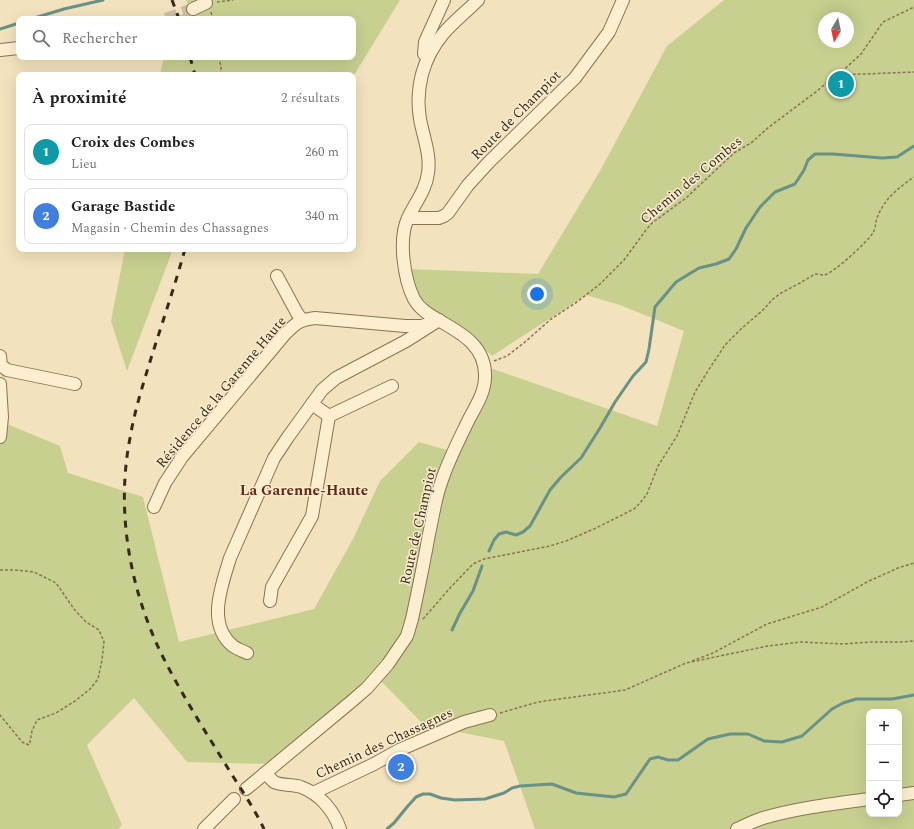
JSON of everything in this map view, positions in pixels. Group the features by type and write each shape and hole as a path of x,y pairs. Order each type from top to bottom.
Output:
{"street":[{"name":"Route de Champiot","path":"428,57 423,51 425,42 444,0"},
{"name":"Route de Champiot","path":"246,789 367,688 388,664 407,636 412,619 440,485 483,388 485,378 484,365 481,355 473,343 461,333 421,309 415,301 410,288 405,272 403,254 404,230 408,218 422,193 429,172 427,152 418,106 418,92 422,73 431,51 444,33 478,0"},
{"name":"Route de Champiot","path":"408,218 439,218 448,213 468,186 489,162 575,78 609,32 623,0"},
{"path":"193,9 205,1"},
{"path":"0,50 16,48"},
{"name":"Résidence de la Garenne Haute","path":"277,276 302,320"},
{"name":"Résidence de la Garenne Haute","path":"154,507 165,483 182,457 285,334 302,320 328,318 405,326 422,326 439,320"},
{"path":"247,653 234,646 226,638 221,629 218,621 219,601 226,571 274,458 322,390 336,378 406,342 439,320"},
{"path":"0,364 7,370 76,384"},
{"path":"0,384 2,417 0,437"},
{"path":"329,416 392,386"},
{"path":"312,404 329,416"},
{"path":"270,601 272,587 312,516 329,416"},
{"name":"Chemin des Chassagnes","path":"313,793 374,764 399,750 464,722 490,716"},
{"path":"265,773 276,783 301,787 313,793 330,809 340,829"},
{"path":"902,794 914,792"},
{"path":"204,829 234,799"},
{"path":"737,829 762,819 791,811 866,799"}],"path":[{"path":"205,1 233,0"},
{"name":"Chemin des Combes","path":"484,365 507,356 551,319 577,302 600,284 624,260 652,223 686,198 734,153 751,143 838,75 861,54 883,22 914,8"},
{"path":"220,60 220,72"},
{"path":"838,75 914,72"},
{"path":"421,621 473,564 484,559 550,546 566,541 634,509 646,494 658,466 677,436 696,392 725,345 781,293 815,274 826,274 841,265 856,252 872,234 876,227 878,216 888,200 914,177"},
{"path":"490,716 538,702 625,690 686,663 713,653 767,624 822,607 869,581 898,568 914,563"},
{"path":"0,570 34,572 56,583 74,609 86,622 99,630 104,642 98,679 90,689 75,701 56,713 37,720 32,731 29,745 22,742 0,715"},
{"path":"686,663 768,646 801,642 843,644 914,641"}],"green space":[{"path":"186,0 400,0 356,72 161,72 163,60 356,60 356,16 179,16 190,10"},
{"path":"724,0 914,0 914,829 535,829 504,741 424,725 374,674 271,764 187,762 134,698 87,745 122,825 118,829 0,829 0,425 7,424 60,446 68,473 143,497 179,642 314,609 353,539 380,481 419,442 454,452 490,368 657,426 684,331 620,305 586,295 492,356 466,332 419,304 408,269 538,274 600,171 667,46"},
{"path":"124,252 172,252 127,371 111,321"}],"waterway":[{"path":"41,16 103,0"},
{"path":"0,29 16,24"},
{"path":"489,551 494,540 499,534 506,532 516,535 523,532 530,526 550,490 581,458 615,402 633,376 646,362 655,307 676,282 699,268 729,259 736,249 746,228 760,207 775,192 795,184 804,170 808,160 815,154 882,158 897,157 914,146"},
{"path":"452,630 473,591 482,566"},
{"path":"387,829 416,797 423,794 430,794 441,798 455,800 485,799 520,786 552,784 576,793 614,797 626,794 650,759 658,757 668,760 678,760 708,739 730,734 748,734 764,741 782,742 802,736 832,709 843,703 856,699 892,699 914,695"}],"tunnel":[{"path":"174,16 193,9"}],"railway":[{"path":"172,0 178,16"},
{"path":"191,60 194,72"},
{"path":"184,252 143,385 132,429 126,465 124,492 128,547 140,600 160,651 184,696 252,806 264,829"}],"place":[{"name":"Croix des Combes","path":"841,84"},
{"name":"Garage Bastide","path":"401,767"}],"district":[{"name":"La Garenne-Haute","path":"304,490"}]}
